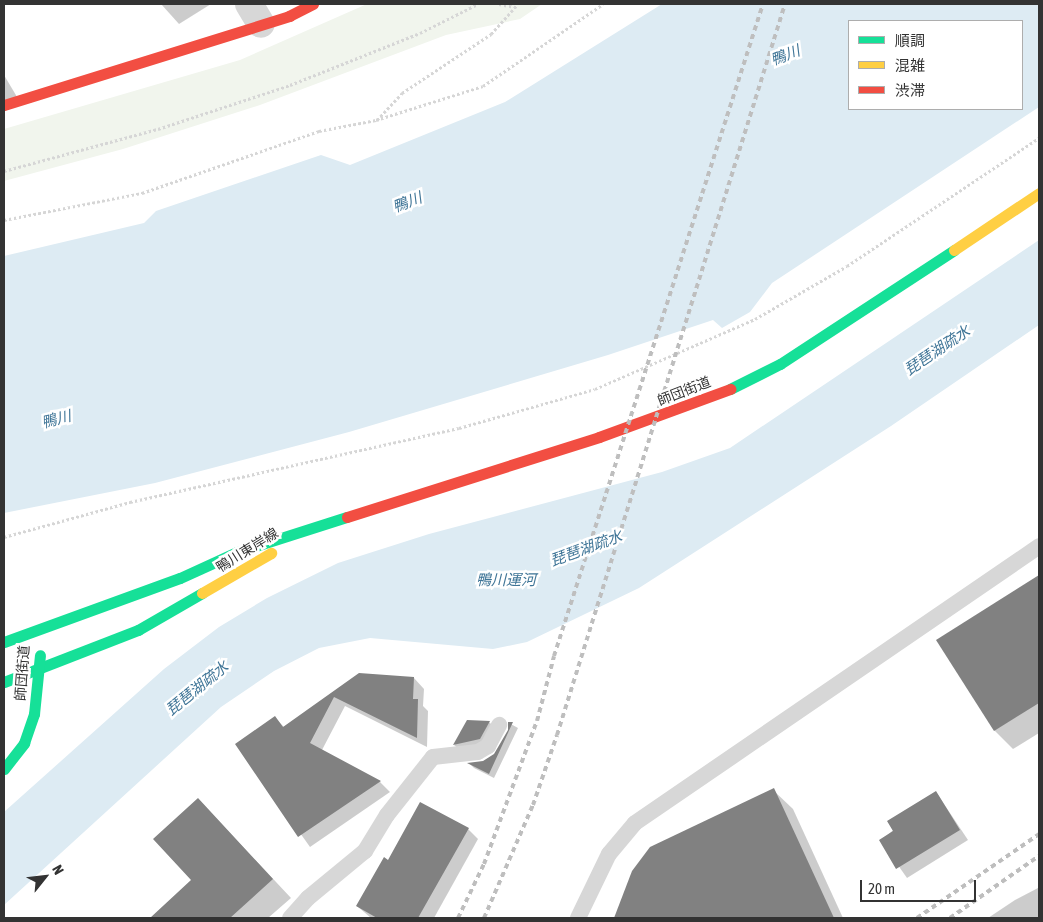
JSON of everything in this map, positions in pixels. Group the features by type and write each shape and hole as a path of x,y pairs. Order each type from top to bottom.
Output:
{"street":[{"path":"4,105 255,14 313,4"},
{"name":"師団街道","path":"300,534 686,408 732,389 780,364 875,304 1039,193"},
{"name":"鴨川東岸線","path":"4,642 39,631 237,552 300,534"},
{"name":"鴨川東岸線","path":"4,682 40,670 138,630 300,534"},
{"name":"師団街道","path":"4,769 24,743 34,714 40,670 39,631"}],"lane":[{"path":"578,918 609,854 635,823 1039,546"},
{"path":"290,918 308,898 366,851 387,816 433,757 478,752 488,746 499,725"}],"path":[{"path":"4,171 158,129 290,85 420,33 478,4"},
{"path":"500,4 515,7"},
{"path":"376,120 402,93 491,34 518,4"},
{"path":"4,220 142,193 319,131 376,120 483,86 604,4"},
{"path":"4,537 130,502 459,428 595,389 754,320 847,266 1039,138"}],"shaded area":[{"path":"367,4 542,4 520,19 446,35 260,105 123,149 4,181 4,129 240,60"}],"water":[{"name":"鴨川","path":"662,4 1039,4 1039,107 772,283 750,312 722,328 713,320 608,355 349,432 155,483 4,513 4,256 144,223 156,211 321,155 350,165 505,102"},
{"name":"鴨川運河","path":"1039,240 1039,325 891,426 639,588 527,642 493,649 370,638 319,648 274,671 221,707 4,905 4,812 164,669 219,627 267,598 338,563 429,534 662,472 730,448"}],"building":[{"path":"1039,575 1039,703 994,731 936,640"},
{"path":"359,673 414,677 413,699 418,699 417,738 334,697 310,743 381,781 298,837 235,744 275,716 283,727"},
{"path":"467,720 490,721 480,739 453,745"},
{"path":"508,722 513,722 489,774 467,763 483,761 494,754 508,730"},
{"path":"774,788 834,918 614,918 632,871 650,847"},
{"path":"936,791 960,830 896,869 879,840 893,831 887,821"},
{"path":"198,798 273,879 230,918 150,918 191,880 153,839"},
{"path":"420,802 469,828 418,918 377,918 356,906 384,857 388,860"}],"railway":[{"path":"458,918 484,864 537,721 554,656 763,4"},
{"path":"484,918 533,805 557,735 785,4"},
{"path":"917,918 1039,834"},
{"path":"950,918 1039,856"}],"traffic: fast":[{"path":"730,389 780,364 954,250"},
{"path":"4,642 180,578 237,552 347,517"},
{"path":"4,682 138,630 202,593"},
{"path":"4,769 24,743 34,714 40,655"}],"traffic: slow":[{"path":"954,250 1039,193"},
{"path":"202,593 271,553"}],"traffic: jam":[{"path":"4,105 289,16 313,4"},
{"path":"347,517 599,437 730,389"}],"water label":[{"name":"琵琶湖疏水","path":"937,350"},
{"name":"琵琶湖疏水","path":"586,548"},
{"name":"琵琶湖疏水","path":"197,688"}]}
